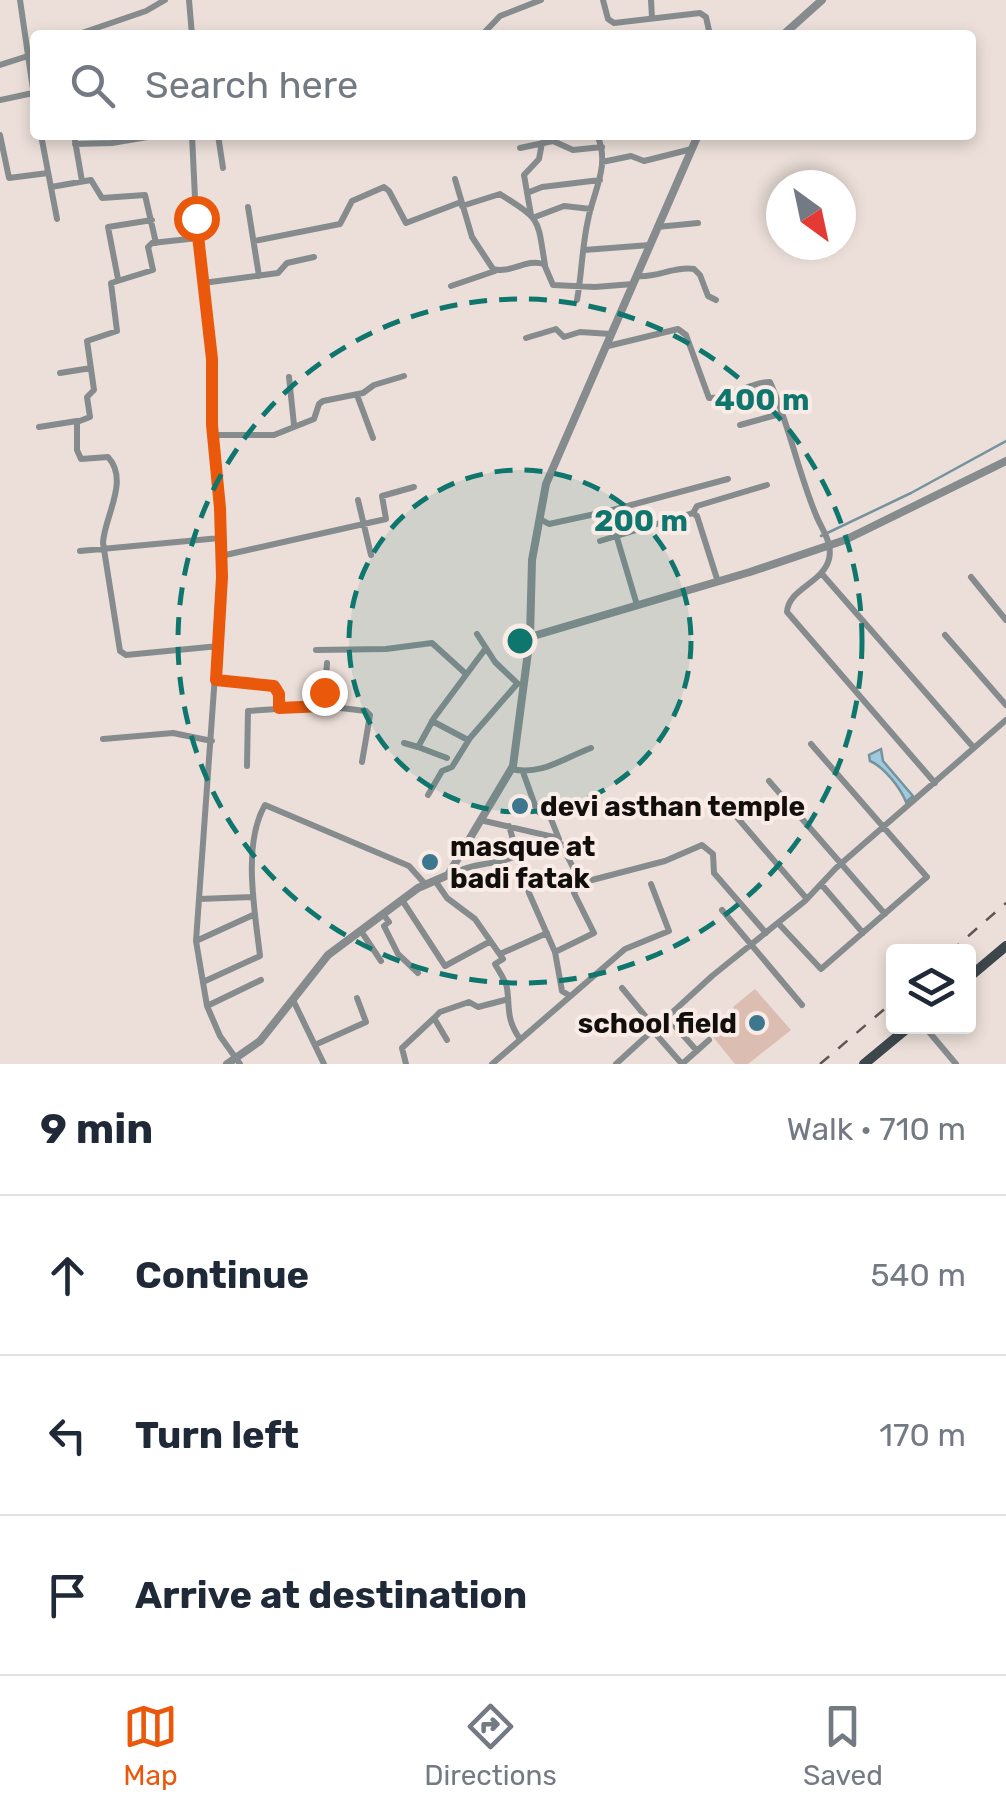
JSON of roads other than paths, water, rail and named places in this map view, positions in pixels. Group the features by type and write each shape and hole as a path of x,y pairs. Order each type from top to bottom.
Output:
{"main road":[{"path":"976,971 1006,946"},
{"path":"864,1064 900,1034"}],"street":[{"path":"20,0 30,71"},
{"path":"91,30 146,11 165,0"},
{"path":"189,0 192,30"},
{"path":"487,30 500,16 541,0"},
{"path":"603,0 610,22 700,13 706,17 709,30"},
{"path":"651,0 652,18"},
{"path":"789,30 822,0"},
{"path":"0,65 28,56"},
{"path":"0,100 30,94"},
{"path":"0,134 10,178 48,173"},
{"path":"42,140 57,218"},
{"path":"75,140 82,181"},
{"path":"75,144 130,140"},
{"path":"194,140 198,238 212,359 221,556 219,646 196,941 207,1006 220,1036 238,1061"},
{"path":"219,140 222,168"},
{"path":"520,148 553,141 573,150 598,140"},
{"path":"577,300 591,208 600,180 600,140"},
{"path":"448,875 511,769 520,685 530,637 532,560 546,484 693,140"},
{"path":"542,144 539,159 524,175 553,285 635,280 689,267 698,271 708,296 716,300"},
{"path":"602,162 631,156 644,161 692,149"},
{"path":"454,179 474,242 496,270"},
{"path":"526,193 547,186 600,180"},
{"path":"51,187 94,182 102,198 144,195 156,243"},
{"path":"254,241 340,224 352,201 384,187 406,223 500,194 533,216"},
{"path":"533,216 564,206 591,208"},
{"path":"248,207 259,276"},
{"path":"118,279 108,228 152,220"},
{"path":"658,227 698,223"},
{"path":"39,427 79,421 90,414 87,400 94,390 86,341 117,332 111,283 151,271 148,248 156,243 198,238"},
{"path":"584,250 650,245"},
{"path":"204,283 278,273 290,262 314,258"},
{"path":"450,286 496,270 536,262 546,267"},
{"path":"526,338 556,329 564,336 580,332 612,334"},
{"path":"608,346 683,330 709,398 765,381 772,386 798,471 830,545 829,560 822,574 790,600 787,612 935,783"},
{"path":"60,373 90,368"},
{"path":"213,435 274,436 314,419 318,404 357,395 374,384 404,376"},
{"path":"289,377 294,425"},
{"path":"357,395 374,438"},
{"path":"740,425 780,414"},
{"path":"79,421 78,457 108,457 114,465 115,498 104,532 103,550 115,631 124,654 219,646"},
{"path":"530,637 830,545 880,525 1006,461"},
{"path":"540,519 550,524 728,479"},
{"path":"600,541 693,513 697,506 767,485"},
{"path":"221,556 386,518 381,499 384,494 414,487"},
{"path":"358,500 370,552 382,548"},
{"path":"609,511 637,605"},
{"path":"693,513 718,582"},
{"path":"80,551 220,538"},
{"path":"822,574 974,748"},
{"path":"971,577 1006,620"},
{"path":"477,634 495,662 520,685"},
{"path":"944,635 1006,705"},
{"path":"316,650 386,649 432,643 465,673"},
{"path":"418,747 432,721 486,648"},
{"path":"324,706 327,664"},
{"path":"216,680 274,686 279,694 279,708"},
{"path":"428,794 442,771 452,767 468,740 520,685"},
{"path":"247,766 248,711 324,706 366,711 370,715 362,762"},
{"path":"616,1064 1006,720"},
{"path":"432,721 468,740"},
{"path":"103,738 172,733 212,741"},
{"path":"404,743 447,758"},
{"path":"778,923 821,969 927,878 812,744"},
{"path":"511,769 524,772 555,766 591,748"},
{"path":"524,772 538,812 549,818 582,881"},
{"path":"769,781 885,914"},
{"path":"203,982 260,956 252,896 254,845 265,804 409,866 426,885"},
{"path":"734,815 807,899"},
{"path":"480,820 560,841"},
{"path":"509,826 556,952 562,991 570,996"},
{"path":"227,1064 238,1061 260,1041 328,956 402,900 476,862 496,862 560,841"},
{"path":"556,952 593,934 574,894 582,881 665,861 702,845 713,854 714,873 766,933"},
{"path":"436,882 447,898 474,919 503,959 495,964 507,988 511,1024 520,1040"},
{"path":"492,1064 625,949 669,932 651,884"},
{"path":"821,884 863,933"},
{"path":"199,899 252,896"},
{"path":"402,900 445,966 488,942"},
{"path":"722,910 802,1005"},
{"path":"383,914 389,922 384,926 398,954 418,973"},
{"path":"196,941 254,916"},
{"path":"360,931 380,961"},
{"path":"500,954 547,933"},
{"path":"207,1006 261,980"},
{"path":"622,988 682,1064 710,1040"},
{"path":"316,1044 366,1022 358,998"},
{"path":"293,1000 324,1064"},
{"path":"406,1064 402,1048 440,1012 470,1002 478,1007 506,1000"},
{"path":"668,1017 697,1051"},
{"path":"434,1018 447,1040"},
{"path":"931,1034 956,1064"}],"water":[{"path":"881,749 883,761 913,796 906,802 891,778 870,761 869,755"}],"waterway":[{"path":"821,536 1006,441"}],"railway":[{"path":"959,944 1006,903"},
{"path":"820,1064 886,1008"}],"place":[{"name":"devi asthan temple","path":"520,806"},
{"name":"masque at badi fatak","path":"430,862"},
{"name":"school field","path":"757,1023"}]}
